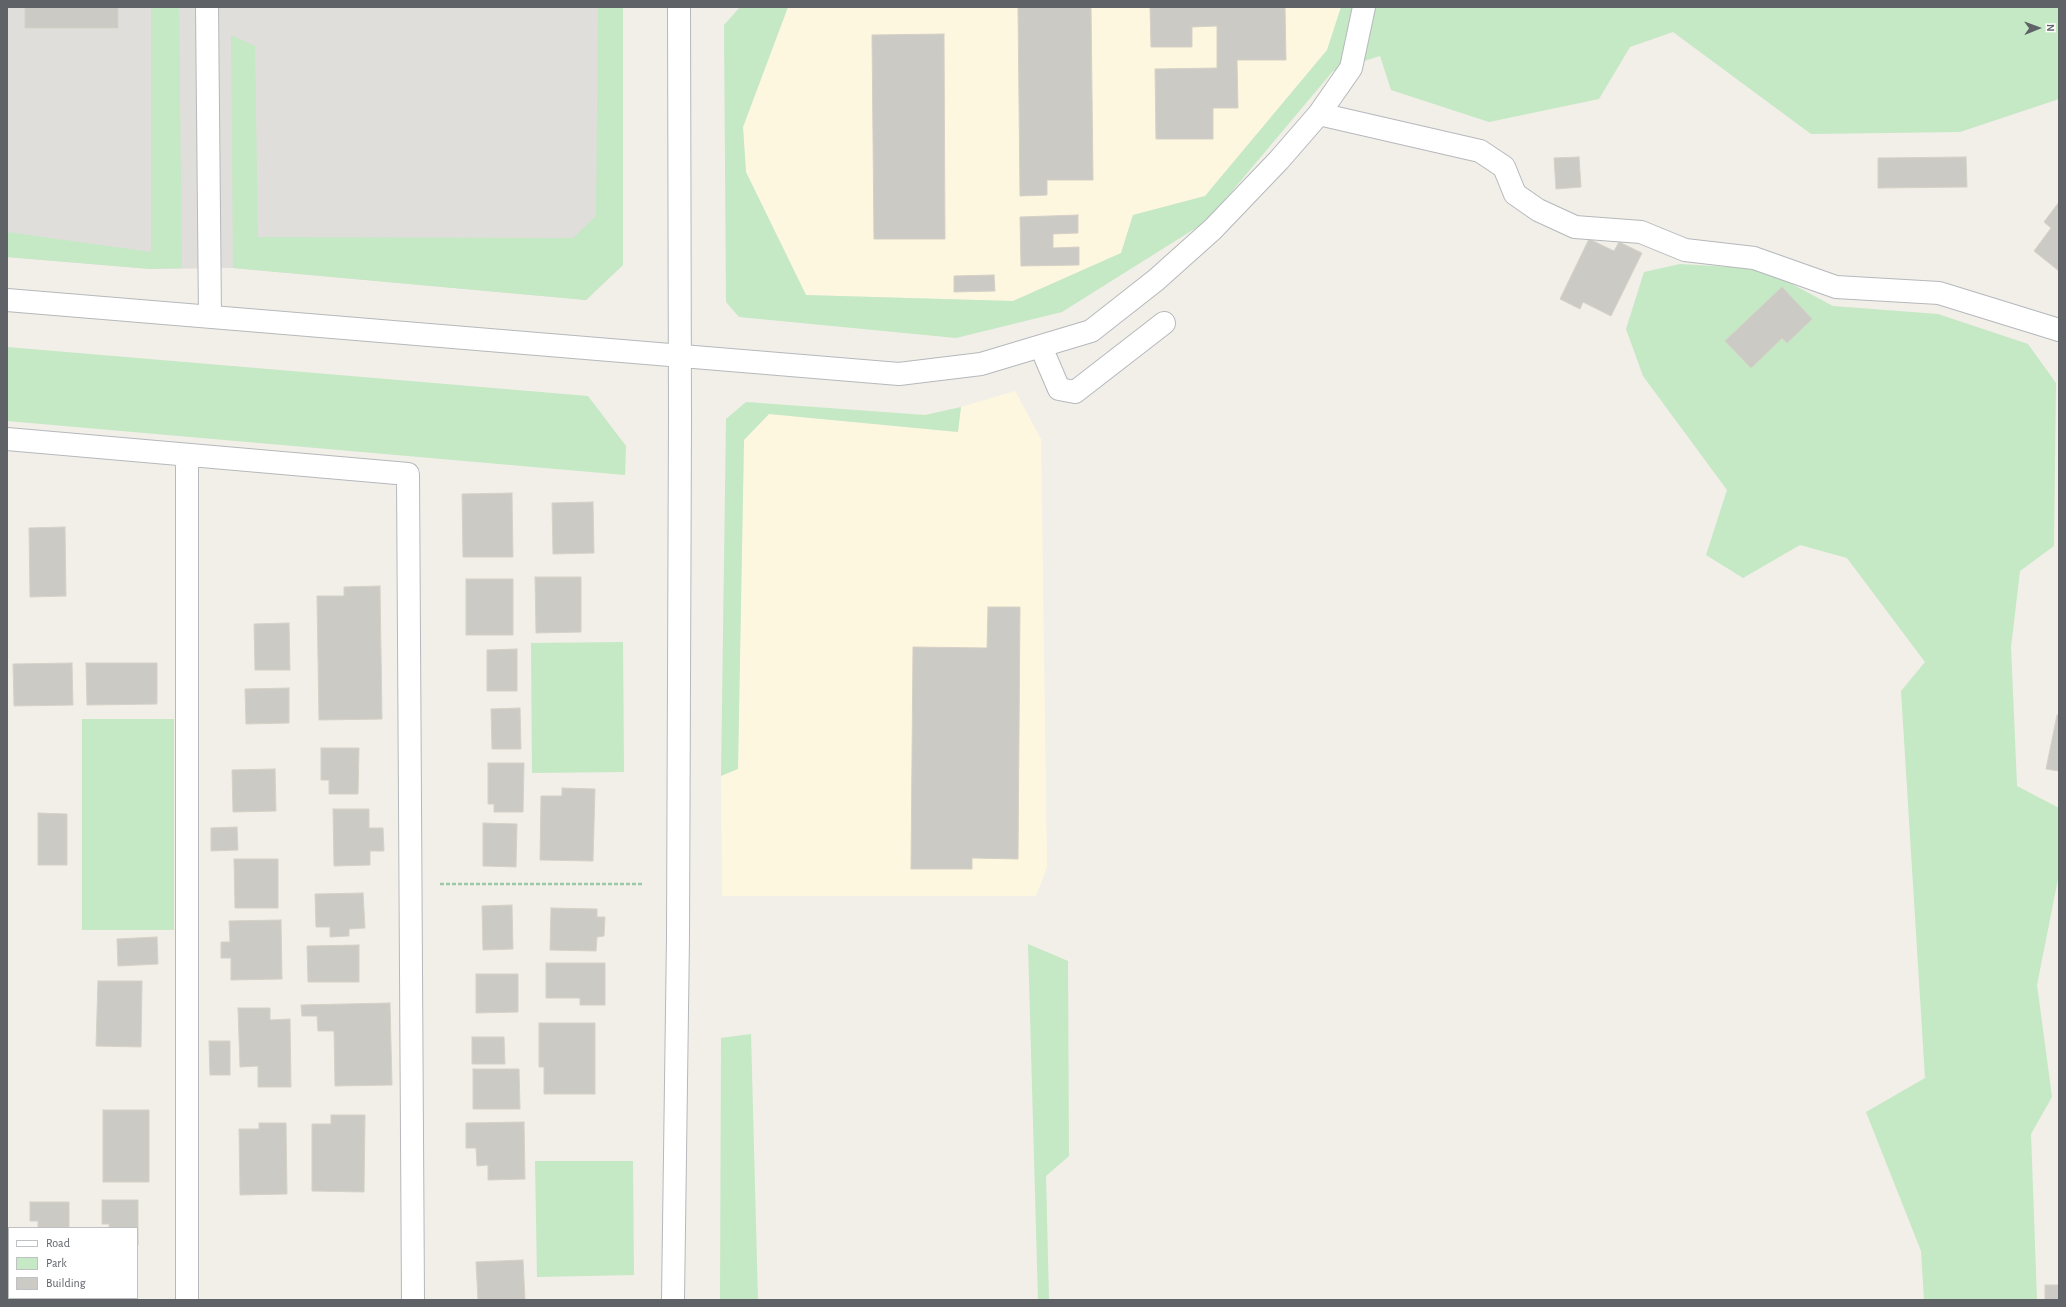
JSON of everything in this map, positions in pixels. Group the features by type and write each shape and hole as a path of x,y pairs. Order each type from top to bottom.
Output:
{"street":[{"path":"207,7 210,317"},
{"path":"673,1300 678,937 679,7"},
{"path":"7,300 899,374 981,364 1091,331 1156,280 1213,229 1279,160 1319,114 1351,68 1364,7"},
{"path":"1319,114 1480,151 1504,167 1515,194 1538,210 1576,227 1641,232 1685,250 1754,258 1836,287 1939,293 2058,332"},
{"path":"1040,347 1059,388 1075,392 1164,323"},
{"path":"7,439 408,474 413,1300"},
{"path":"187,455 187,1300"}],"path":[{"path":"411,884 644,884"}],"shaded area":[{"path":"7,7 623,7 623,265 586,300 233,268 151,269 7,257"},
{"path":"788,7 1341,7 1327,50 1205,196 1133,215 1121,253 1013,301 806,295 746,172 743,127"},
{"path":"1015,391 1041,439 1047,867 1036,896 722,896 721,776 738,768 744,440 769,414 957,432 961,407"}],"green space":[{"path":"151,7 179,7 182,268 151,269 7,257 7,232 151,252"},
{"path":"598,7 623,7 623,265 586,300 233,268 231,35 255,46 258,237 573,238 596,216"},
{"path":"740,7 788,7 743,127 746,172 806,295 1013,301 1121,253 1133,215 1205,196 1327,50 1341,7 2059,7 2059,99 1960,132 1811,134 1673,32 1630,47 1599,99 1489,122 1391,90 1380,56 1333,71 1207,221 1062,312 956,338 739,317 726,302 724,25"},
{"path":"1680,264 1764,269 1833,306 1938,314 2028,344 2056,383 2054,546 2020,571 2011,647 2017,786 2059,808 2059,874 2037,985 2052,1097 2031,1134 2037,1300 1924,1300 1921,1251 1866,1112 1925,1078 1901,691 1925,662 1847,558 1800,545 1743,578 1706,555 1727,490 1643,376 1626,329 1644,272"},
{"path":"7,347 588,396 626,446 625,475 7,421"},
{"path":"746,402 925,415 961,407 958,432 769,414 744,440 738,769 721,776 726,419"},
{"path":"623,642 624,772 532,773 531,643"},
{"path":"82,719 174,719 174,930 82,930"},
{"path":"1028,944 1068,961 1069,1156 1046,1176 1049,1300 1038,1300"},
{"path":"751,1034 758,1300 720,1300 721,1038"},
{"path":"535,1161 633,1161 634,1275 537,1277"}],"building":[{"path":"25,7 118,7 118,28 25,28"},
{"path":"1018,7 1091,7 1093,180 1047,180 1047,195 1020,196"},
{"path":"1150,7 1285,7 1286,60 1237,60 1238,108 1213,108 1213,139 1156,139 1155,69 1217,68 1217,26 1192,27 1192,47 1151,47"},
{"path":"944,34 945,239 874,239 872,35"},
{"path":"1579,157 1581,187 1556,189 1554,158"},
{"path":"1966,157 1967,187 1878,188 1878,158"},
{"path":"2059,202 2059,271 2034,251 2051,228 2044,222"},
{"path":"1078,215 1078,233 1053,234 1053,248 1079,247 1079,265 1021,266 1020,217"},
{"path":"1589,239 1614,251 1619,242 1642,253 1611,316 1583,302 1580,309 1560,299"},
{"path":"994,275 995,291 954,292 954,276"},
{"path":"1782,287 1812,319 1787,343 1782,338 1751,368 1725,341"},
{"path":"512,493 513,557 463,557 462,494"},
{"path":"593,502 594,553 553,554 552,503"},
{"path":"65,527 66,596 30,597 29,528"},
{"path":"535,577 581,577 581,632 536,633"},
{"path":"466,579 513,579 513,635 466,635"},
{"path":"380,586 382,719 319,720 317,596 344,596 344,587"},
{"path":"988,607 1020,607 1018,859 972,858 972,869 911,869 913,647 987,648"},
{"path":"289,623 290,670 255,670 254,624"},
{"path":"517,649 517,691 487,691 487,650"},
{"path":"72,663 73,705 14,706 13,664"},
{"path":"86,663 157,663 157,704 87,705"},
{"path":"289,688 289,723 246,724 245,689"},
{"path":"520,708 521,749 492,749 491,709"},
{"path":"2057,715 2059,716 2059,771 2046,769"},
{"path":"321,748 359,748 358,794 329,794 329,780 321,780"},
{"path":"488,763 524,763 523,812 494,812 494,804 488,804"},
{"path":"275,769 276,811 233,812 232,770"},
{"path":"562,788 595,789 593,861 540,860 541,796 562,796"},
{"path":"333,809 369,809 369,828 383,828 384,851 370,851 370,865 334,866"},
{"path":"38,813 67,814 67,865 38,865"},
{"path":"483,823 517,824 516,867 483,866"},
{"path":"237,827 238,850 211,851 211,828"},
{"path":"234,859 278,859 278,908 235,908"},
{"path":"363,893 365,928 349,929 349,936 330,937 330,927 316,927 315,894"},
{"path":"512,905 513,949 483,950 482,906"},
{"path":"551,908 597,909 597,917 605,917 604,936 597,937 596,951 550,950"},
{"path":"281,920 282,979 231,980 231,958 221,958 221,942 230,942 229,921"},
{"path":"157,937 158,964 118,966 117,939"},
{"path":"359,945 359,982 308,982 307,946"},
{"path":"546,963 605,963 605,1005 580,1005 580,998 546,998"},
{"path":"476,974 518,974 518,1012 476,1013"},
{"path":"98,981 142,981 141,1047 96,1046"},
{"path":"390,1003 392,1085 335,1086 334,1031 318,1031 317,1016 302,1016 301,1005"},
{"path":"238,1008 270,1008 270,1020 290,1019 291,1087 258,1087 258,1066 240,1067"},
{"path":"539,1023 595,1023 595,1094 544,1094 544,1067 539,1067"},
{"path":"472,1037 504,1037 505,1064 472,1064"},
{"path":"209,1041 230,1041 230,1075 210,1075"},
{"path":"473,1069 519,1069 520,1109 473,1109"},
{"path":"103,1110 149,1110 149,1182 103,1182"},
{"path":"331,1115 365,1115 364,1192 312,1191 312,1124 331,1124"},
{"path":"524,1122 525,1179 488,1180 488,1165 477,1166 476,1148 466,1148 466,1123"},
{"path":"259,1123 286,1123 287,1194 240,1195 239,1129 259,1129"},
{"path":"102,1200 138,1200 138,1227 109,1227 109,1224 102,1224"},
{"path":"30,1202 69,1202 69,1227 38,1227 38,1221 30,1221"},
{"path":"523,1260 525,1300 478,1300 476,1262"},
{"path":"2045,1285 2059,1285 2059,1300 2045,1300"}]}
